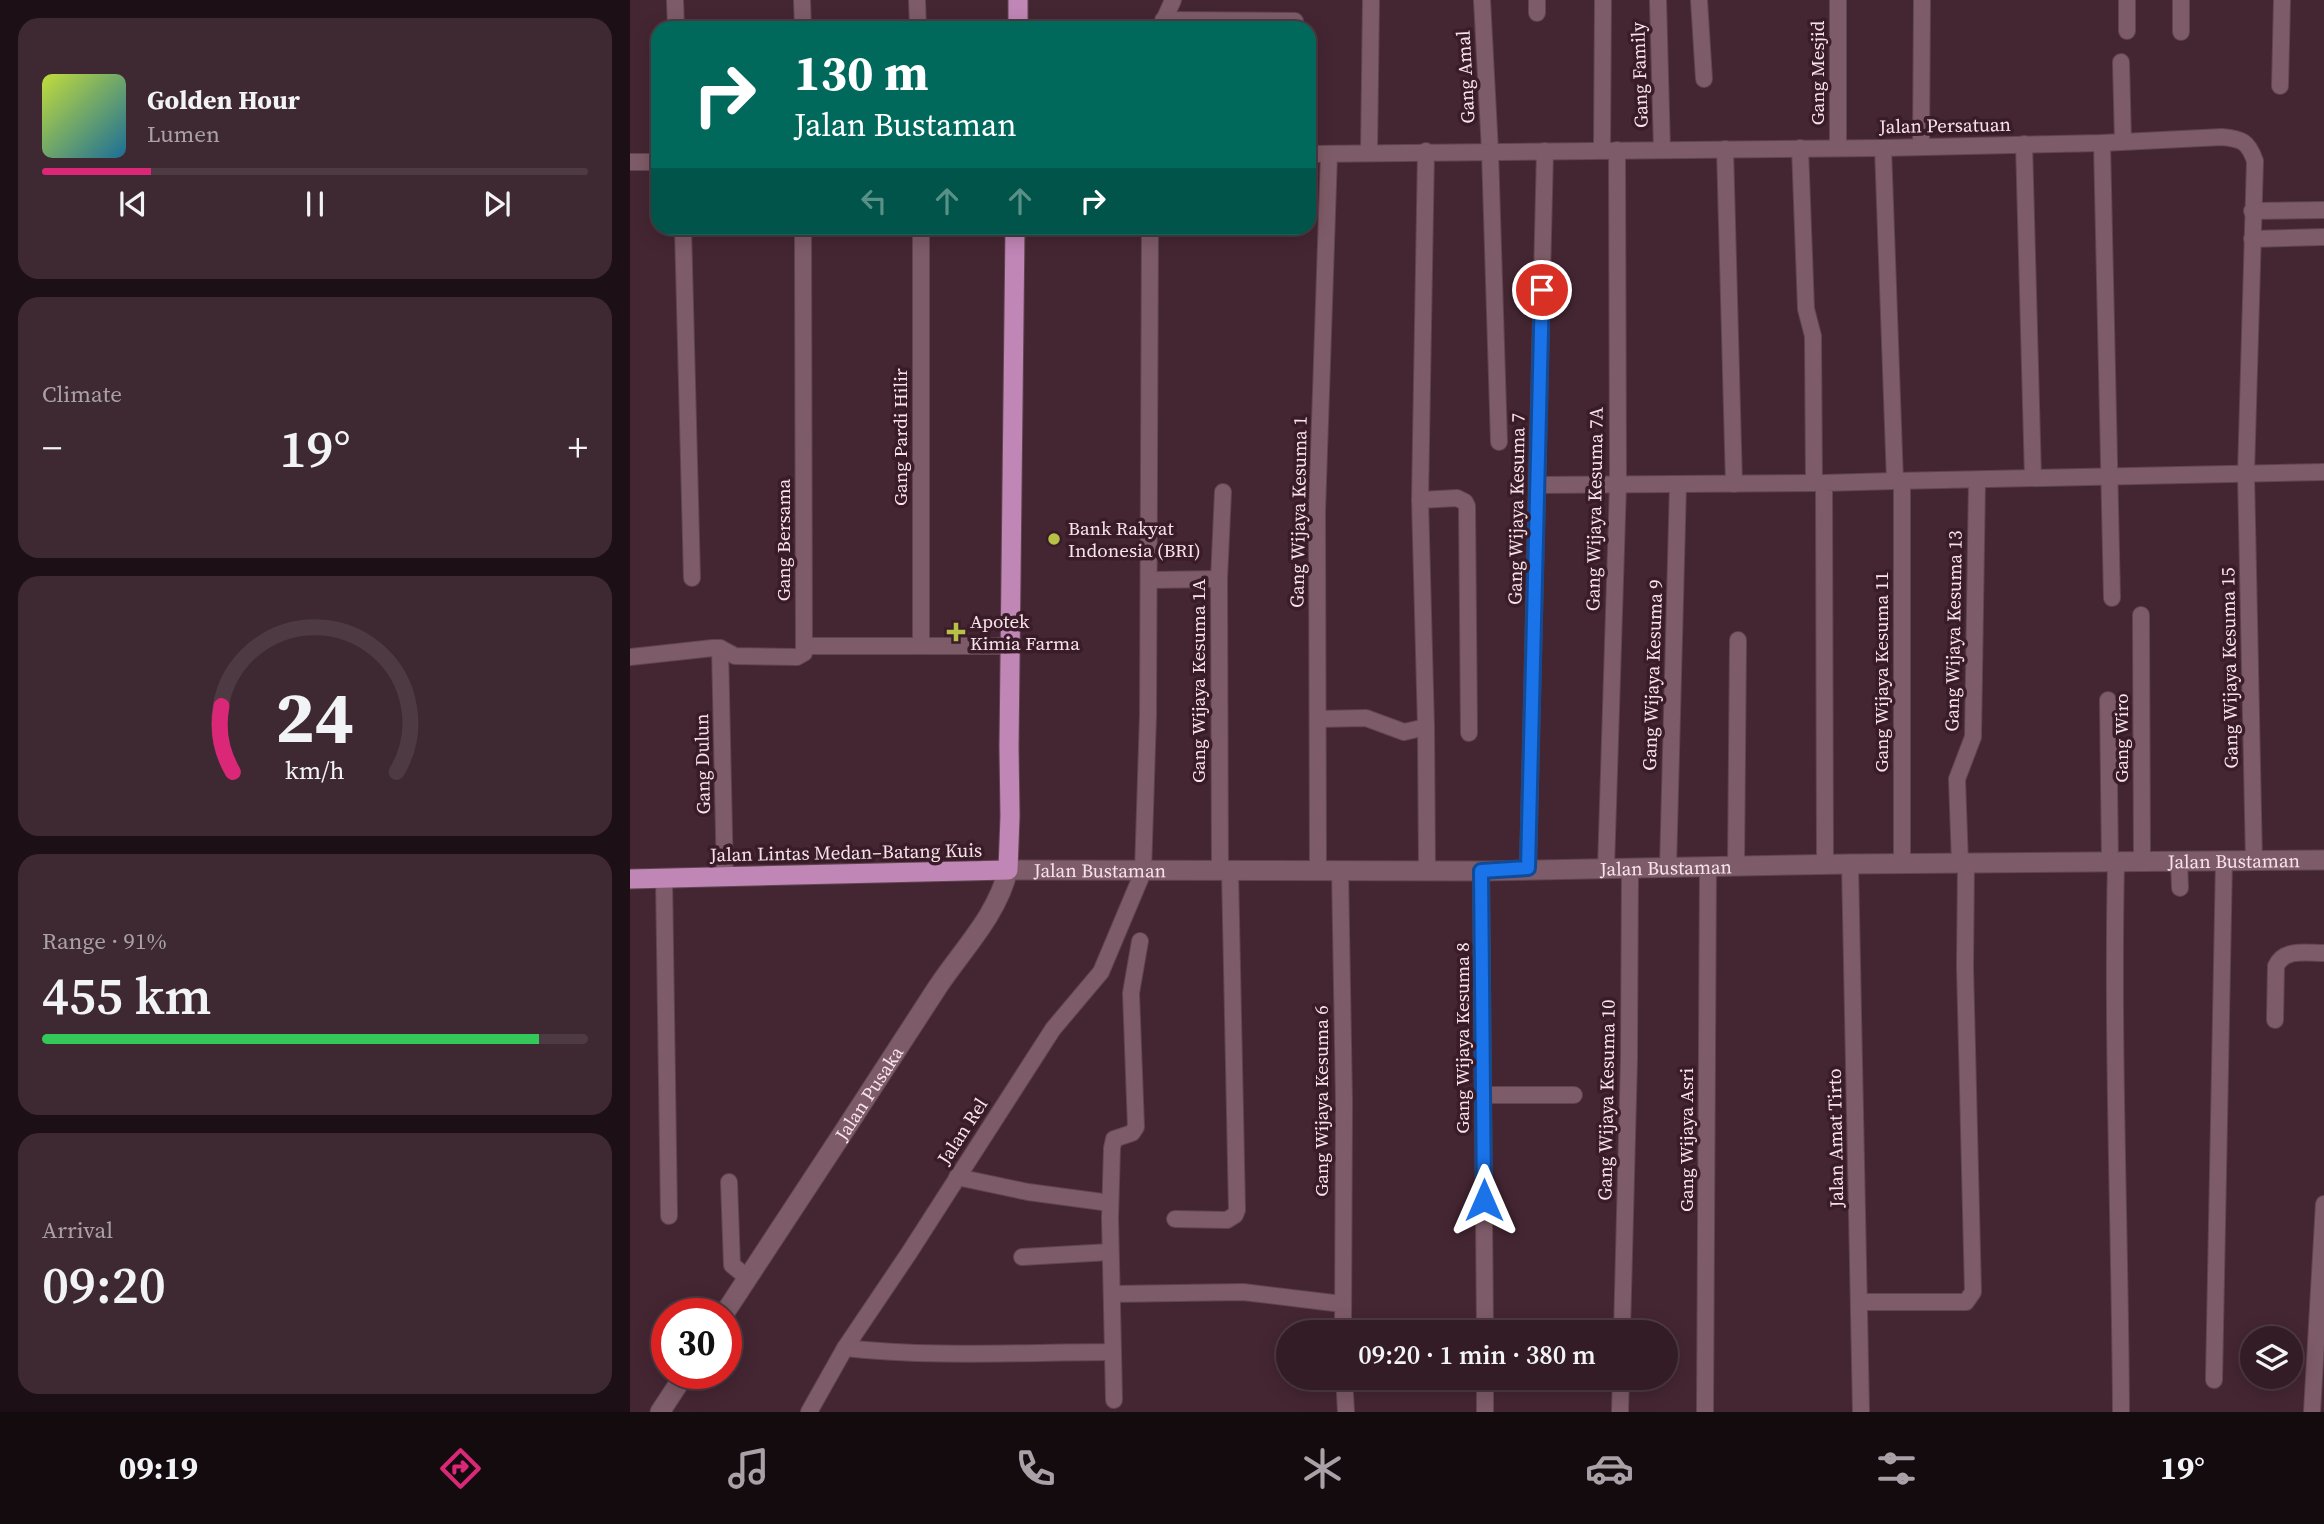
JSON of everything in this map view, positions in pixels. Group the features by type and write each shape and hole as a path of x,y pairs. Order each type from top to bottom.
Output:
{"highway":[{"path":"1018,0 1018,21"},
{"name":"Jalan Lintas Medan–Batang Kuis","path":"630,878 1008,870 1016,235"}],"main road":[{"name":"Jalan Bustaman","path":"1008,870 1481,871 1528,868 1709,868 1902,863 2324,860"},
{"name":"Jalan Pusaka","path":"735,1298 947,972 991,911 1003,888 1008,870"},
{"path":"660,1412 675,1389"}],"street":[{"path":"675,0 676,21"},
{"path":"802,0 803,21"},
{"path":"917,0 918,21"},
{"path":"1163,21 1173,0"},
{"path":"1368,152 1371,0"},
{"name":"Gang Amal","path":"1482,0 1490,151 1499,442"},
{"name":"Gang Wijaya Kesuma 7A","path":"1603,0 1610,150 1618,485 1606,868"},
{"name":"Gang Family","path":"1658,0 1662,150"},
{"path":"1699,0 1704,79"},
{"name":"Gang Mesjid","path":"1838,0 1838,147"},
{"path":"1921,146 1922,0"},
{"path":"2127,0 2127,31"},
{"path":"2181,0 2181,32"},
{"path":"2280,86 2282,0"},
{"path":"2121,62 2123,141"},
{"name":"Jalan Persatuan","path":"1316,154 1883,148 2102,143 2222,137 2239,139 2250,147 2255,161 2246,474"},
{"path":"2102,143 2112,598"},
{"path":"2024,144 2033,478"},
{"path":"1800,148 1806,309 1813,336 1819,482 1825,865"},
{"name":"Gang Wijaya Kesuma 11","path":"1883,148 1899,481 1902,863"},
{"path":"1725,149 1734,484"},
{"path":"1426,151 1420,500 1427,870"},
{"name":"Gang Wijaya Kesuma 7","path":"1528,868 1545,151"},
{"name":"Gang Wijaya Kesuma 1","path":"1318,870 1317,510 1329,154"},
{"path":"630,162 651,162"},
{"path":"2252,211 2324,210"},
{"path":"683,235 692,578"},
{"name":"Gang Bersama","path":"803,235 804,646"},
{"name":"Gang Pardi Hilir","path":"921,235 922,646"},
{"path":"1143,872 1148,715 1150,235"},
{"path":"2252,239 2324,237"},
{"path":"1537,485 1977,480 2324,472"},
{"name":"Gang Wijaya Kesuma 15","path":"2246,474 2254,861"},
{"name":"Gang Wijaya Kesuma 13","path":"1860,1302 1966,1302 1973,1292 1963,863 1957,779 1973,737 1977,480"},
{"name":"Gang Wijaya Kesuma 9","path":"1668,868 1678,484"},
{"name":"Gang Wijaya Kesuma 1A","path":"1175,1219 1227,1220 1235,1215 1237,1210 1225,871 1219,579 1223,492"},
{"path":"1420,500 1457,498 1467,506 1469,733"},
{"path":"1149,580 1219,579"},
{"name":"Gang Wiro","path":"2141,615 2142,862"},
{"path":"1736,867 1738,640"},
{"path":"630,657 720,648 735,656 797,657 804,653 804,646 1010,646"},
{"name":"Gang Dulun","path":"720,648 725,878"},
{"path":"2108,701 2121,1281 2121,1412"},
{"path":"1318,719 1366,718 1404,732 1426,727"},
{"path":"2179,861 2180,888"},
{"path":"2214,1380 2224,861"},
{"name":"Jalan Amat Tirto","path":"1850,864 1861,1412"},
{"name":"Gang Wijaya Kesuma 10","path":"1622,1320 1630,868"},
{"name":"Gang Wijaya Asri","path":"1705,1412 1709,868"},
{"name":"Gang Wijaya Kesuma 6","path":"1340,870 1344,1102 1343,1320"},
{"name":"Gang Wijaya Kesuma 8","path":"1481,871 1485,1320"},
{"name":"Jalan Rel","path":"809,1412 845,1348 909,1254 1053,1029 1101,972 1143,872"},
{"path":"664,878 669,1216"},
{"path":"1114,1400 1110,1252 1112,1143 1117,1137 1132,1133 1136,1127 1131,993 1140,941"},
{"path":"2275,1020 2276,966 2279,959 2290,953 2324,953"},
{"path":"1483,1095 1574,1095"},
{"path":"957,1177 1028,1192 1110,1203"},
{"path":"729,1182 732,1265 748,1278"},
{"path":"2312,1412 2324,1204"},
{"path":"1022,1257 1110,1252"},
{"path":"1112,1294 1243,1292 1342,1304"},
{"path":"845,1348 912,1353 1113,1352"},
{"path":"1345,1390 1346,1412"},
{"path":"1485,1390 1485,1412"},
{"path":"1620,1412 1621,1390"}],"place":[{"name":"Bank Rakyat Indonesia (BRI)","path":"1054,539"},
{"name":"Apotek Kimia Farma","path":"956,632"}],"route":[{"path":"1484,1200 1481,871 1528,868 1542,290"}]}
